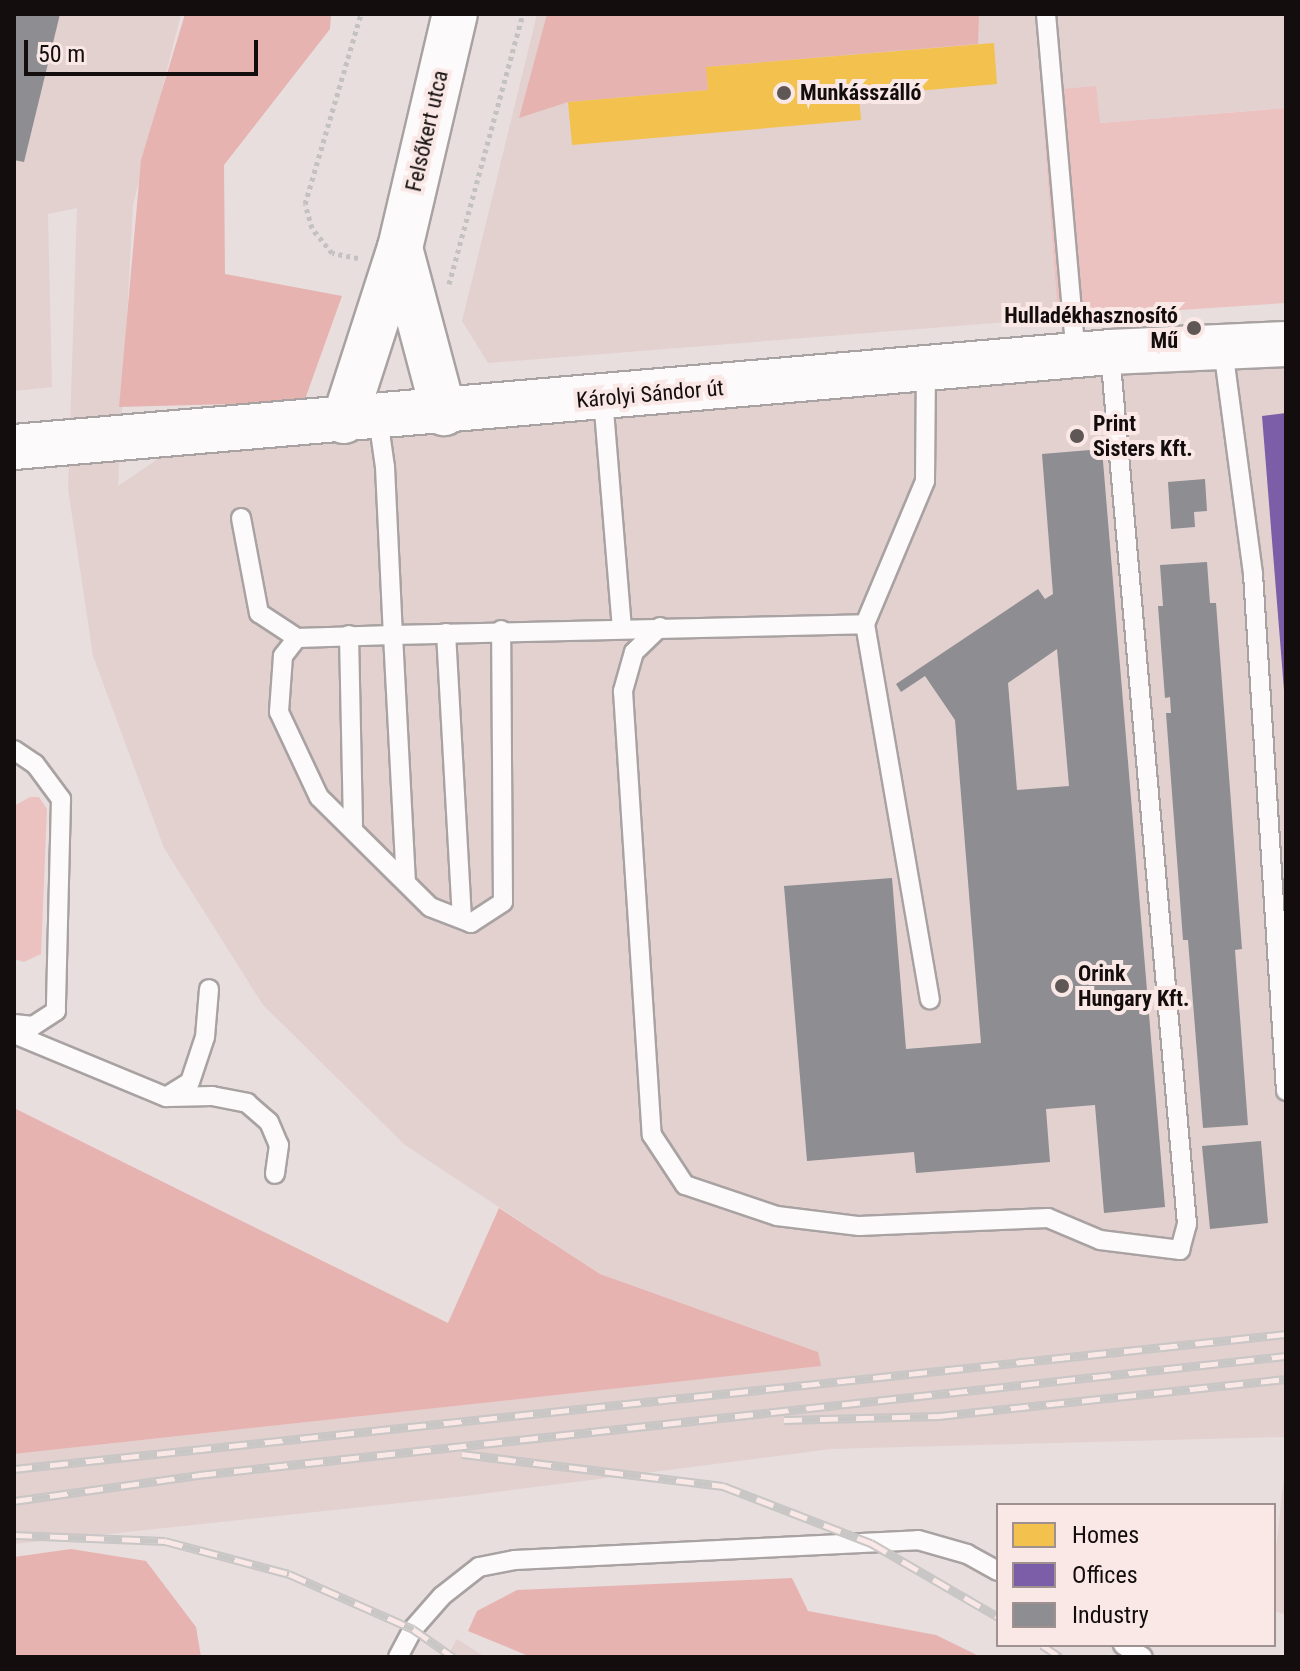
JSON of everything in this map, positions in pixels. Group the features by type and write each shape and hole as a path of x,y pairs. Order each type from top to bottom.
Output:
{"street":[{"name":"Felsőkert utca","path":"361,419 455,14"},
{"name":"Felsőkert utca","path":"397,257 444,413"},
{"name":"Károlyi Sándor út","path":"14,447 444,413 1093,353 1286,344"}],"lane":[{"path":"660,627 634,652 623,691 652,1135 685,1185 777,1216 859,1226 1048,1218 1100,1240 1180,1250 1187,1224 1093,353 1046,14"},
{"path":"1223,349 1253,574 1286,1091"},
{"path":"926,369 925,481 865,624 930,999"},
{"path":"603,398 622,628"},
{"path":"361,419 385,467 406,883"},
{"path":"241,518 259,613 297,638 501,630 865,624"},
{"path":"297,638 283,656 279,712 319,797 430,907 471,923 503,902 501,630"},
{"path":"446,633 462,919"},
{"path":"349,635 353,830"},
{"path":"14,750 35,764 61,799 56,1011 33,1026 14,1024"},
{"path":"166,1097 190,1082 205,1037 209,989"},
{"path":"14,1034 27,1044 166,1097 212,1096 247,1103 269,1122 279,1145 275,1174"},
{"path":"398,1657 413,1629 442,1596 479,1567 515,1560 918,1540 967,1554 996,1570"}],"path":[{"path":"361,14 305,204 312,228 332,253 397,257"},
{"path":"445,299 523,14"}],"shaded area":[{"path":"14,14 181,14 133,205 118,486 177,446 1286,357 1286,1437 831,1449 466,1496 14,1544 14,1454 820,1366 817,1352 600,1274 405,1145 263,1005 164,848 93,656 68,489 77,208 48,214 52,387 14,391"},
{"path":"185,14 331,14 330,29 224,165 225,274 342,296 304,402 119,407 141,160"},
{"path":"537,14 1286,14 1286,108 1099,123 1041,92 1058,318 488,363 462,321"},
{"path":"547,14 979,14 978,44 707,67 708,90 568,102 519,118"},
{"path":"1096,86 1100,123 1286,108 1286,303 1058,318 1041,91"},
{"path":"30,797 39,797 47,809 41,954 24,962 14,959 14,806"},
{"path":"14,1108 448,1323 499,1208 600,1274 818,1352 821,1366 14,1454"},
{"path":"1286,1458 1286,1615 1276,1612 1276,1549"},
{"path":"71,1549 146,1561 196,1627 201,1657 14,1657 14,1557"},
{"path":"792,1578 808,1611 936,1635 981,1657 531,1657 468,1631 477,1611 517,1590"},
{"path":"457,1639 485,1657 447,1657"}],"building: Homes":[{"name":"Munkásszálló","path":"994,43 997,84 859,96 861,120 572,145 568,102 708,90 706,67"}],"building: Offices":[{"path":"1286,413 1286,690 1284,690 1262,416"}],"building: Industry":[{"path":"14,14 60,14 24,162 14,160"},
{"path":"1102,449 1165,1207 1104,1213 1095,1105 1046,1109 1050,1162 916,1173 914,1152 807,1161 784,886 892,878 906,1049 981,1043 955,720 925,676 901,692 896,684 1038,589 1045,599 1053,594 1042,454","holes":["1057,649 1069,786 1017,790 1008,683"]},
{"path":"1205,479 1207,511 1194,512 1195,527 1171,529 1168,482"},
{"path":"1207,562 1210,603 1216,603 1242,949 1235,950 1248,1125 1203,1128 1188,940 1183,940 1166,713 1171,713 1170,697 1165,698 1158,606 1163,606 1160,565"},
{"path":"1261,1141 1268,1223 1210,1229 1202,1146"}],"railway":[{"path":"14,1469 1286,1334"},
{"path":"14,1501 198,1475 1286,1356"},
{"path":"784,1420 939,1416 1286,1379"},
{"path":"462,1454 723,1486 871,1543 996,1616"},
{"path":"14,1535 165,1541 289,1574 413,1629 453,1657"},
{"path":"1045,1647 1060,1657"}],"place":[{"name":"Munkásszálló","path":"784,93"},
{"name":"Hulladékhasznosító Mű","path":"1194,328"},
{"name":"Print Sisters Kft.","path":"1077,436"},
{"name":"Orink Hungary Kft.","path":"1062,986"}]}
